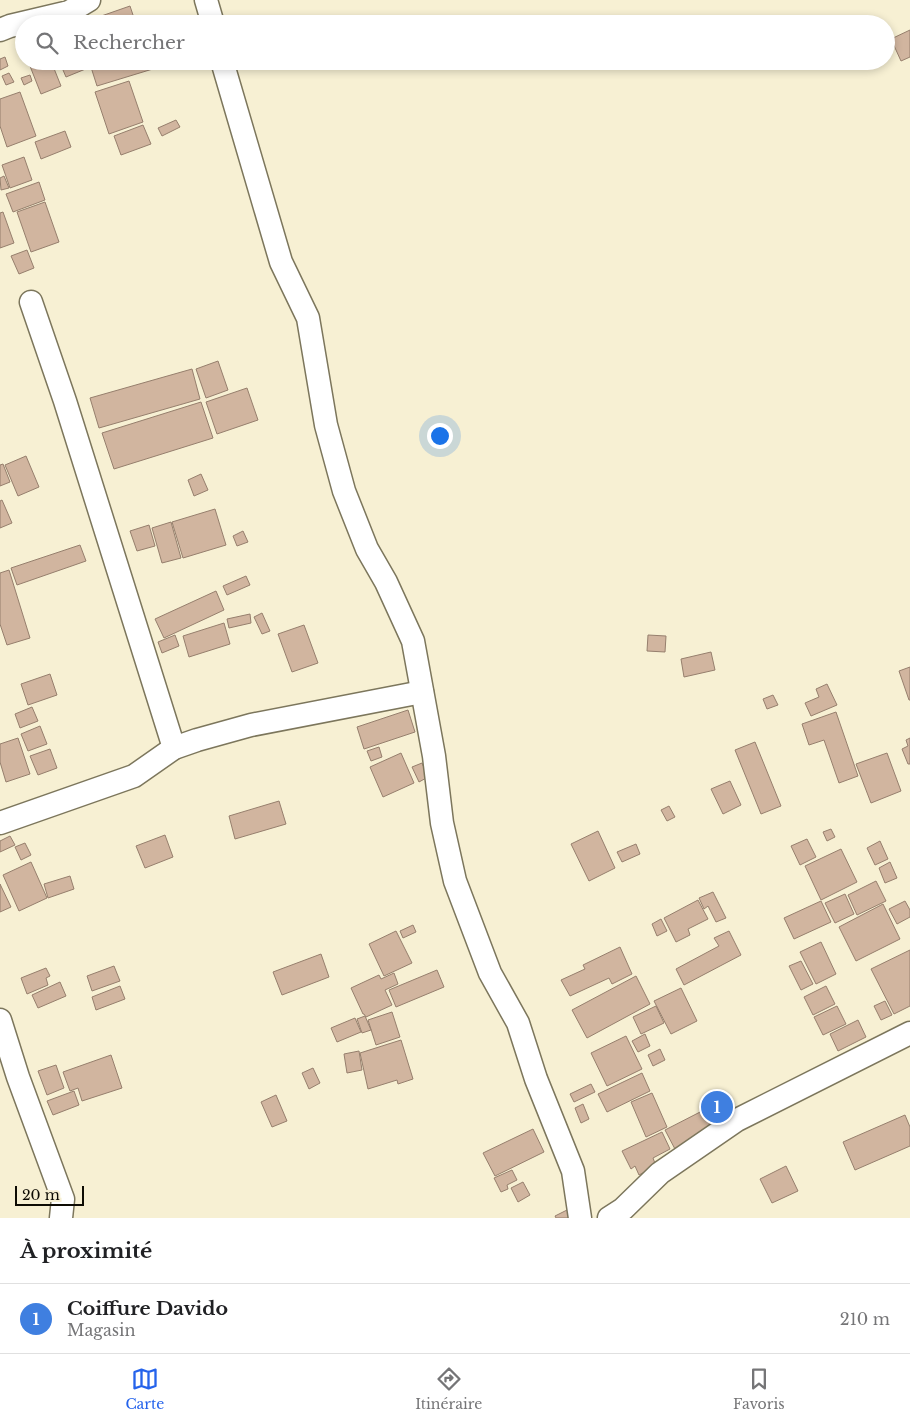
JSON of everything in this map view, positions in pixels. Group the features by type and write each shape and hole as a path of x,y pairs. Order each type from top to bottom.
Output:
{"street":[{"path":"57,15 70,12 89,0"},
{"path":"0,30 15,25"},
{"path":"225,70 281,262 308,318 326,426 344,491 367,549 386,582 413,641 434,756 442,823 456,881 490,973 518,1023 536,1079 573,1171 580,1218"},
{"path":"31,302 66,402 174,748"},
{"path":"0,823 134,776 174,748 251,725 422,692"},
{"path":"0,1020 18,1077 63,1199 61,1218"},
{"path":"609,1218 623,1209 660,1173 737,1120 910,1033"}],"building":[{"path":"130,6 133,15 104,15"},
{"path":"910,30 910,57 901,61 895,48 895,37"},
{"path":"5,57 8,66 0,70 0,59"},
{"path":"32,70 55,70 61,86 41,94"},
{"path":"63,70 83,70 66,77"},
{"path":"92,70 149,70 97,86"},
{"path":"9,73 14,82 6,85 2,76"},
{"path":"30,75 32,81 24,85 21,78"},
{"path":"129,81 143,122 109,134 95,92"},
{"path":"20,92 36,136 7,147 0,126 0,99"},
{"path":"176,120 180,127 162,136 158,128"},
{"path":"143,125 151,144 121,155 114,136"},
{"path":"65,131 71,147 41,159 35,142"},
{"path":"24,157 32,180 10,188 2,165"},
{"path":"4,176 9,188 1,190 0,178"},
{"path":"39,182 45,200 13,212 6,194"},
{"path":"45,202 59,242 31,252 17,212"},
{"path":"3,212 14,243 0,248 0,213"},
{"path":"27,250 34,268 19,274 11,256"},
{"path":"218,361 228,390 206,398 196,369"},
{"path":"192,369 200,399 99,428 90,398"},
{"path":"247,388 258,420 217,434 206,402"},
{"path":"201,402 213,438 114,469 102,433"},
{"path":"26,456 39,487 18,496 5,465"},
{"path":"3,464 10,482 0,486 0,465"},
{"path":"201,474 208,490 194,496 188,480"},
{"path":"2,500 12,523 0,528 0,501"},
{"path":"215,509 226,545 183,558 172,522"},
{"path":"171,522 181,558 162,563 152,528"},
{"path":"149,525 155,546 137,551 130,531"},
{"path":"243,531 248,542 237,546 233,536"},
{"path":"80,545 86,561 17,585 11,568"},
{"path":"9,570 30,638 7,645 0,624 0,573"},
{"path":"246,576 250,585 227,595 223,586"},
{"path":"216,591 224,610 164,638 155,619"},
{"path":"262,613 270,631 262,634 254,617"},
{"path":"250,614 251,623 229,628 227,619"},
{"path":"224,623 230,644 189,657 183,636"},
{"path":"304,625 318,663 292,672 278,634"},
{"path":"175,635 179,646 162,653 158,642"},
{"path":"648,635 666,636 665,652 647,651"},
{"path":"711,652 715,670 684,677 681,659"},
{"path":"910,667 910,700 909,700 899,671"},
{"path":"50,674 57,695 28,705 21,684"},
{"path":"827,684 837,705 811,716 805,703 819,697 816,689"},
{"path":"773,695 778,705 767,709 763,699"},
{"path":"32,707 38,721 20,728 15,714"},
{"path":"408,710 415,732 364,749 357,727"},
{"path":"836,712 858,776 839,783 824,740 809,745 802,724"},
{"path":"40,726 47,744 28,751 21,734"},
{"path":"18,738 30,774 6,782 0,762 0,744"},
{"path":"910,738 910,764 908,764 902,749 908,746 906,740"},
{"path":"755,742 781,806 761,814 735,750"},
{"path":"379,747 382,757 371,761 367,751"},
{"path":"50,749 57,768 38,775 30,756"},
{"path":"401,753 414,783 383,797 370,767"},
{"path":"887,753 901,791 871,803 856,764"},
{"path":"422,763 428,777 419,782 412,767"},
{"path":"730,781 741,805 723,814 711,789"},
{"path":"279,801 286,824 235,839 229,816"},
{"path":"669,806 675,817 667,821 661,810"},
{"path":"831,829 835,837 827,841 823,832"},
{"path":"598,831 615,868 589,881 571,844"},
{"path":"165,835 173,857 145,868 136,846"},
{"path":"10,836 15,845 0,852 0,841"},
{"path":"807,839 816,857 800,865 791,846"},
{"path":"880,841 888,859 875,865 867,848"},
{"path":"25,843 31,855 21,860 15,847"},
{"path":"636,844 640,854 622,862 617,852"},
{"path":"841,849 857,882 821,900 805,866"},
{"path":"31,862 47,898 19,911 3,875"},
{"path":"890,862 897,878 885,883 879,868"},
{"path":"70,876 74,889 48,898 44,884"},
{"path":"876,881 886,901 857,915 848,895"},
{"path":"0,884 11,907 0,912"},
{"path":"713,892 726,918 716,922 708,906 704,909 699,898"},
{"path":"845,894 854,914 835,923 825,903"},
{"path":"698,900 708,919 688,929 690,935 676,942 664,918"},
{"path":"821,901 831,922 794,939 784,918"},
{"path":"905,901 910,910 910,917 897,924 889,909"},
{"path":"883,904 900,939 856,961 839,927"},
{"path":"661,919 667,931 657,936 652,924"},
{"path":"413,925 416,932 403,938 400,931"},
{"path":"396,931 412,963 384,976 369,944"},
{"path":"729,931 741,955 684,985 676,969 719,946 714,938"},
{"path":"821,942 836,974 816,984 800,952"},
{"path":"620,947 632,974 612,984 609,978 570,996 561,980 585,969 583,965"},
{"path":"910,950 910,1006 894,1014 871,969"},
{"path":"321,954 329,977 282,995 273,972"},
{"path":"801,961 813,984 801,990 789,966"},
{"path":"114,966 120,981 92,991 87,976"},
{"path":"46,968 50,976 46,978 48,985 27,994 21,978"},
{"path":"437,970 444,987 396,1007 389,990"},
{"path":"394,973 398,984 385,990 392,1005 366,1017 351,988 379,975 381,979"},
{"path":"636,976 650,1004 587,1038 572,1010"},
{"path":"60,982 66,996 38,1008 32,995"},
{"path":"120,986 125,999 96,1010 92,997"},
{"path":"826,986 835,1004 813,1015 804,997"},
{"path":"681,988 697,1021 671,1034 654,1001"},
{"path":"885,1001 892,1015 881,1020 874,1006"},
{"path":"656,1006 664,1023 641,1034 633,1017"},
{"path":"837,1006 846,1024 823,1035 814,1017"},
{"path":"392,1012 400,1037 376,1045 368,1020"},
{"path":"365,1016 371,1030 362,1033 357,1019"},
{"path":"355,1018 361,1032 337,1042 331,1028"},
{"path":"858,1020 866,1037 838,1051 830,1034"},
{"path":"645,1034 650,1046 638,1052 632,1041"},
{"path":"626,1036 642,1069 607,1086 591,1053"},
{"path":"401,1040 413,1079 398,1084 397,1080 368,1089 360,1053"},
{"path":"660,1049 665,1060 653,1066 648,1055"},
{"path":"359,1051 362,1070 347,1073 344,1054"},
{"path":"111,1055 122,1088 82,1101 78,1088 70,1091 63,1072"},
{"path":"56,1065 64,1088 47,1095 38,1071"},
{"path":"313,1068 320,1083 309,1089 302,1073"},
{"path":"642,1073 650,1091 607,1112 598,1094"},
{"path":"591,1084 595,1092 574,1102 570,1094"},
{"path":"74,1091 79,1105 53,1115 47,1101"},
{"path":"652,1093 667,1127 646,1137 631,1102"},
{"path":"276,1095 287,1121 272,1127 261,1102"},
{"path":"714,1101 722,1116 713,1121 705,1105"},
{"path":"583,1104 589,1119 581,1123 575,1108"},
{"path":"704,1110 714,1131 676,1151 665,1130"},
{"path":"905,1115 910,1127 910,1146 855,1170 843,1142"},
{"path":"533,1129 544,1152 495,1176 483,1153"},
{"path":"662,1132 670,1149 653,1158 656,1166 639,1175 635,1166 631,1169 622,1151"},
{"path":"786,1166 798,1191 772,1203 760,1179"},
{"path":"512,1170 517,1180 507,1185 508,1189 501,1192 494,1178"},
{"path":"523,1182 530,1195 518,1202 511,1188"},
{"path":"567,1210 570,1218 556,1218 555,1216"}],"place":[{"name":"Coiffure Davido","path":"717,1107"}]}
